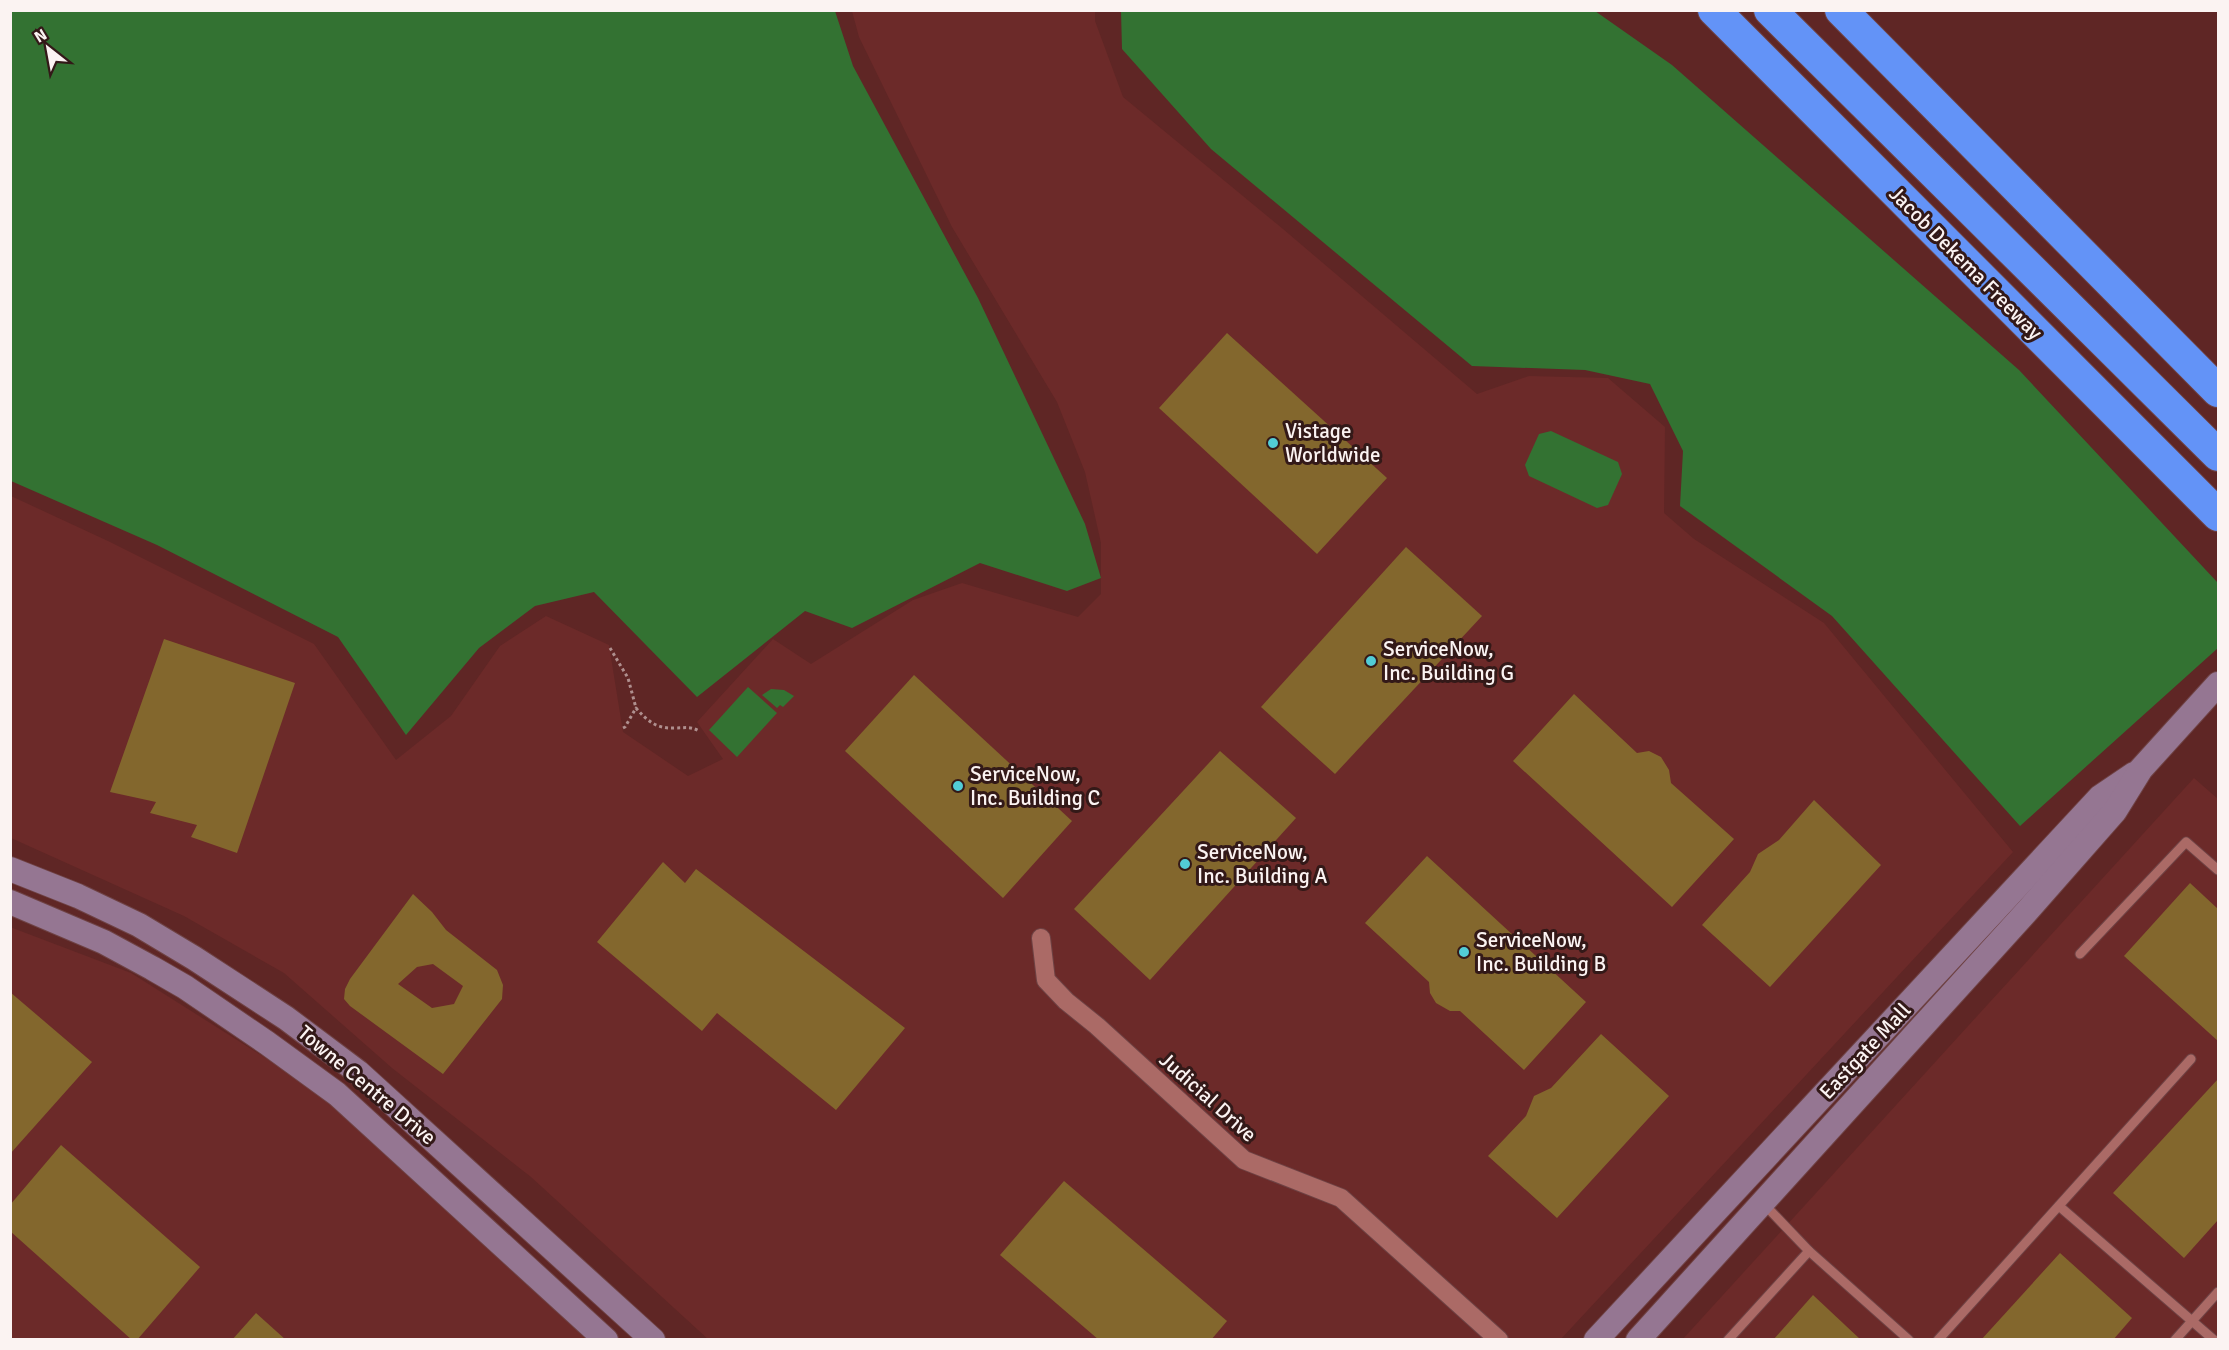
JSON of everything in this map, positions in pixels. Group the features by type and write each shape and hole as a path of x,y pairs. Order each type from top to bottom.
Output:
{"highway":[{"name":"Jacob Dekema Freeway","path":"1714,10 2218,515"},
{"path":"1770,10 2218,455"},
{"path":"1788,10 2059,277 2218,439"},
{"path":"1841,10 2218,391"}],"main road":[{"name":"Eastgate Mall","path":"1638,1340 2115,811 2141,769 2218,684"},
{"name":"Eastgate Mall","path":"1596,1340 2100,797 2141,769"},
{"name":"Towne Centre Drive","path":"10,869 78,896 139,925 286,1018 358,1072 653,1340"},
{"name":"Towne Centre Drive","path":"10,902 105,942 152,968 267,1043 338,1094 606,1340"}],"street":[{"name":"Judicial Drive","path":"1041,938 1046,980 1065,1000 1097,1026 1244,1160 1341,1198 1499,1340"}],"lane":[{"path":"2080,954 2186,842 2218,870"},
{"path":"1938,1340 2191,1059"},
{"path":"1763,1204 1809,1251 1909,1340"},
{"path":"2059,1206 2214,1340"},
{"path":"1728,1340 1809,1251"},
{"path":"2175,1340 2218,1292"}],"path":[{"path":"610,648 628,678 636,708 652,725 673,729 691,727 699,731"},
{"path":"622,728 632,718 636,708"}],"shaded area":[{"path":"1095,10 1095,21 1123,97 1477,394 1529,376 1608,378 1665,427 1664,513 1694,539 1824,623 2013,852 1561,1339 709,1340 531,1177 392,1068 284,973 184,916 11,838 11,496 108,541 314,644 396,760 451,716 500,646 546,616 609,645 623,732 688,776 723,759 697,722 773,639 811,664 913,600 962,583 1078,617 1101,594 1101,543 1085,472 1057,402 952,227 859,37 852,11"},
{"path":"2194,778 2218,799 2218,1339 1682,1340"},
{"path":"10,927 131,973 332,1100 598,1339 11,1339"}],"green space":[{"path":"11,10 835,11 853,66 978,298 1085,524 1101,578 1067,591 980,563 852,628 805,611 697,697 594,592 535,606 479,648 406,735 338,637 157,545 11,481"},
{"path":"1121,11 1595,11 1672,65 2019,370 2218,583 2218,648 2020,826 1832,616 1680,506 1683,451 1650,384 1585,370 1472,366 1211,149 1122,49"},
{"path":"1551,431 1618,462 1622,474 1608,505 1597,508 1529,476 1525,465 1539,434"},
{"path":"748,687 777,713 737,757 709,730"},
{"path":"771,689 784,690 794,696 783,707 780,705 777,708 762,695"}],"building":[{"name":"Vistage Worldwide","path":"1227,333 1387,478 1317,554 1159,408"},
{"name":"ServiceNow, Inc. Building G","path":"1406,547 1482,616 1335,774 1261,707"},
{"path":"164,639 295,683 237,853 191,837 197,825 150,813 156,802 110,792"},
{"name":"ServiceNow, Inc. Building C","path":"914,675 1072,821 1003,898 845,751"},
{"path":"1574,694 1637,753 1649,751 1661,757 1669,770 1671,783 1734,839 1672,907 1513,761"},
{"name":"ServiceNow, Inc. Building A","path":"1220,751 1296,818 1150,980 1074,909"},
{"path":"1814,800 1881,865 1770,987 1702,925 1750,872 1758,854 1779,840"},
{"name":"ServiceNow, Inc. Building B","path":"1427,856 1586,1002 1524,1070 1460,1011 1450,1011 1436,1003 1430,993 1429,982 1365,923"},
{"path":"663,862 685,883 696,869 905,1028 836,1110 717,1013 702,1031 597,942"},
{"path":"2190,883 2218,909 2218,1041 2124,956"},
{"path":"413,894 432,912 446,930 497,970 503,985 502,999 443,1074 350,1006 344,999 345,989","holes":["433,964 463,986 454,1004 432,1008 398,984 417,967"]},
{"path":"10,992 92,1062 10,1154"},
{"path":"1601,1034 1669,1096 1557,1218 1488,1156 1526,1116 1534,1096 1551,1088"},
{"path":"2218,1079 2218,1220 2184,1258 2113,1193"},
{"path":"61,1145 200,1267 137,1340 132,1340 10,1231 10,1205"},
{"path":"1064,1181 1227,1321 1211,1340 1099,1340 1000,1255"},
{"path":"2060,1253 2132,1318 2113,1340 1981,1340"},
{"path":"1813,1295 1861,1340 1773,1340"},
{"path":"256,1313 286,1340 232,1340"}],"place":[{"name":"Vistage Worldwide","path":"1273,443"},
{"name":"ServiceNow, Inc. Building G","path":"1371,661"},
{"name":"ServiceNow, Inc. Building C","path":"958,786"},
{"name":"ServiceNow, Inc. Building A","path":"1185,864"},
{"name":"ServiceNow, Inc. Building B","path":"1464,952"}]}
